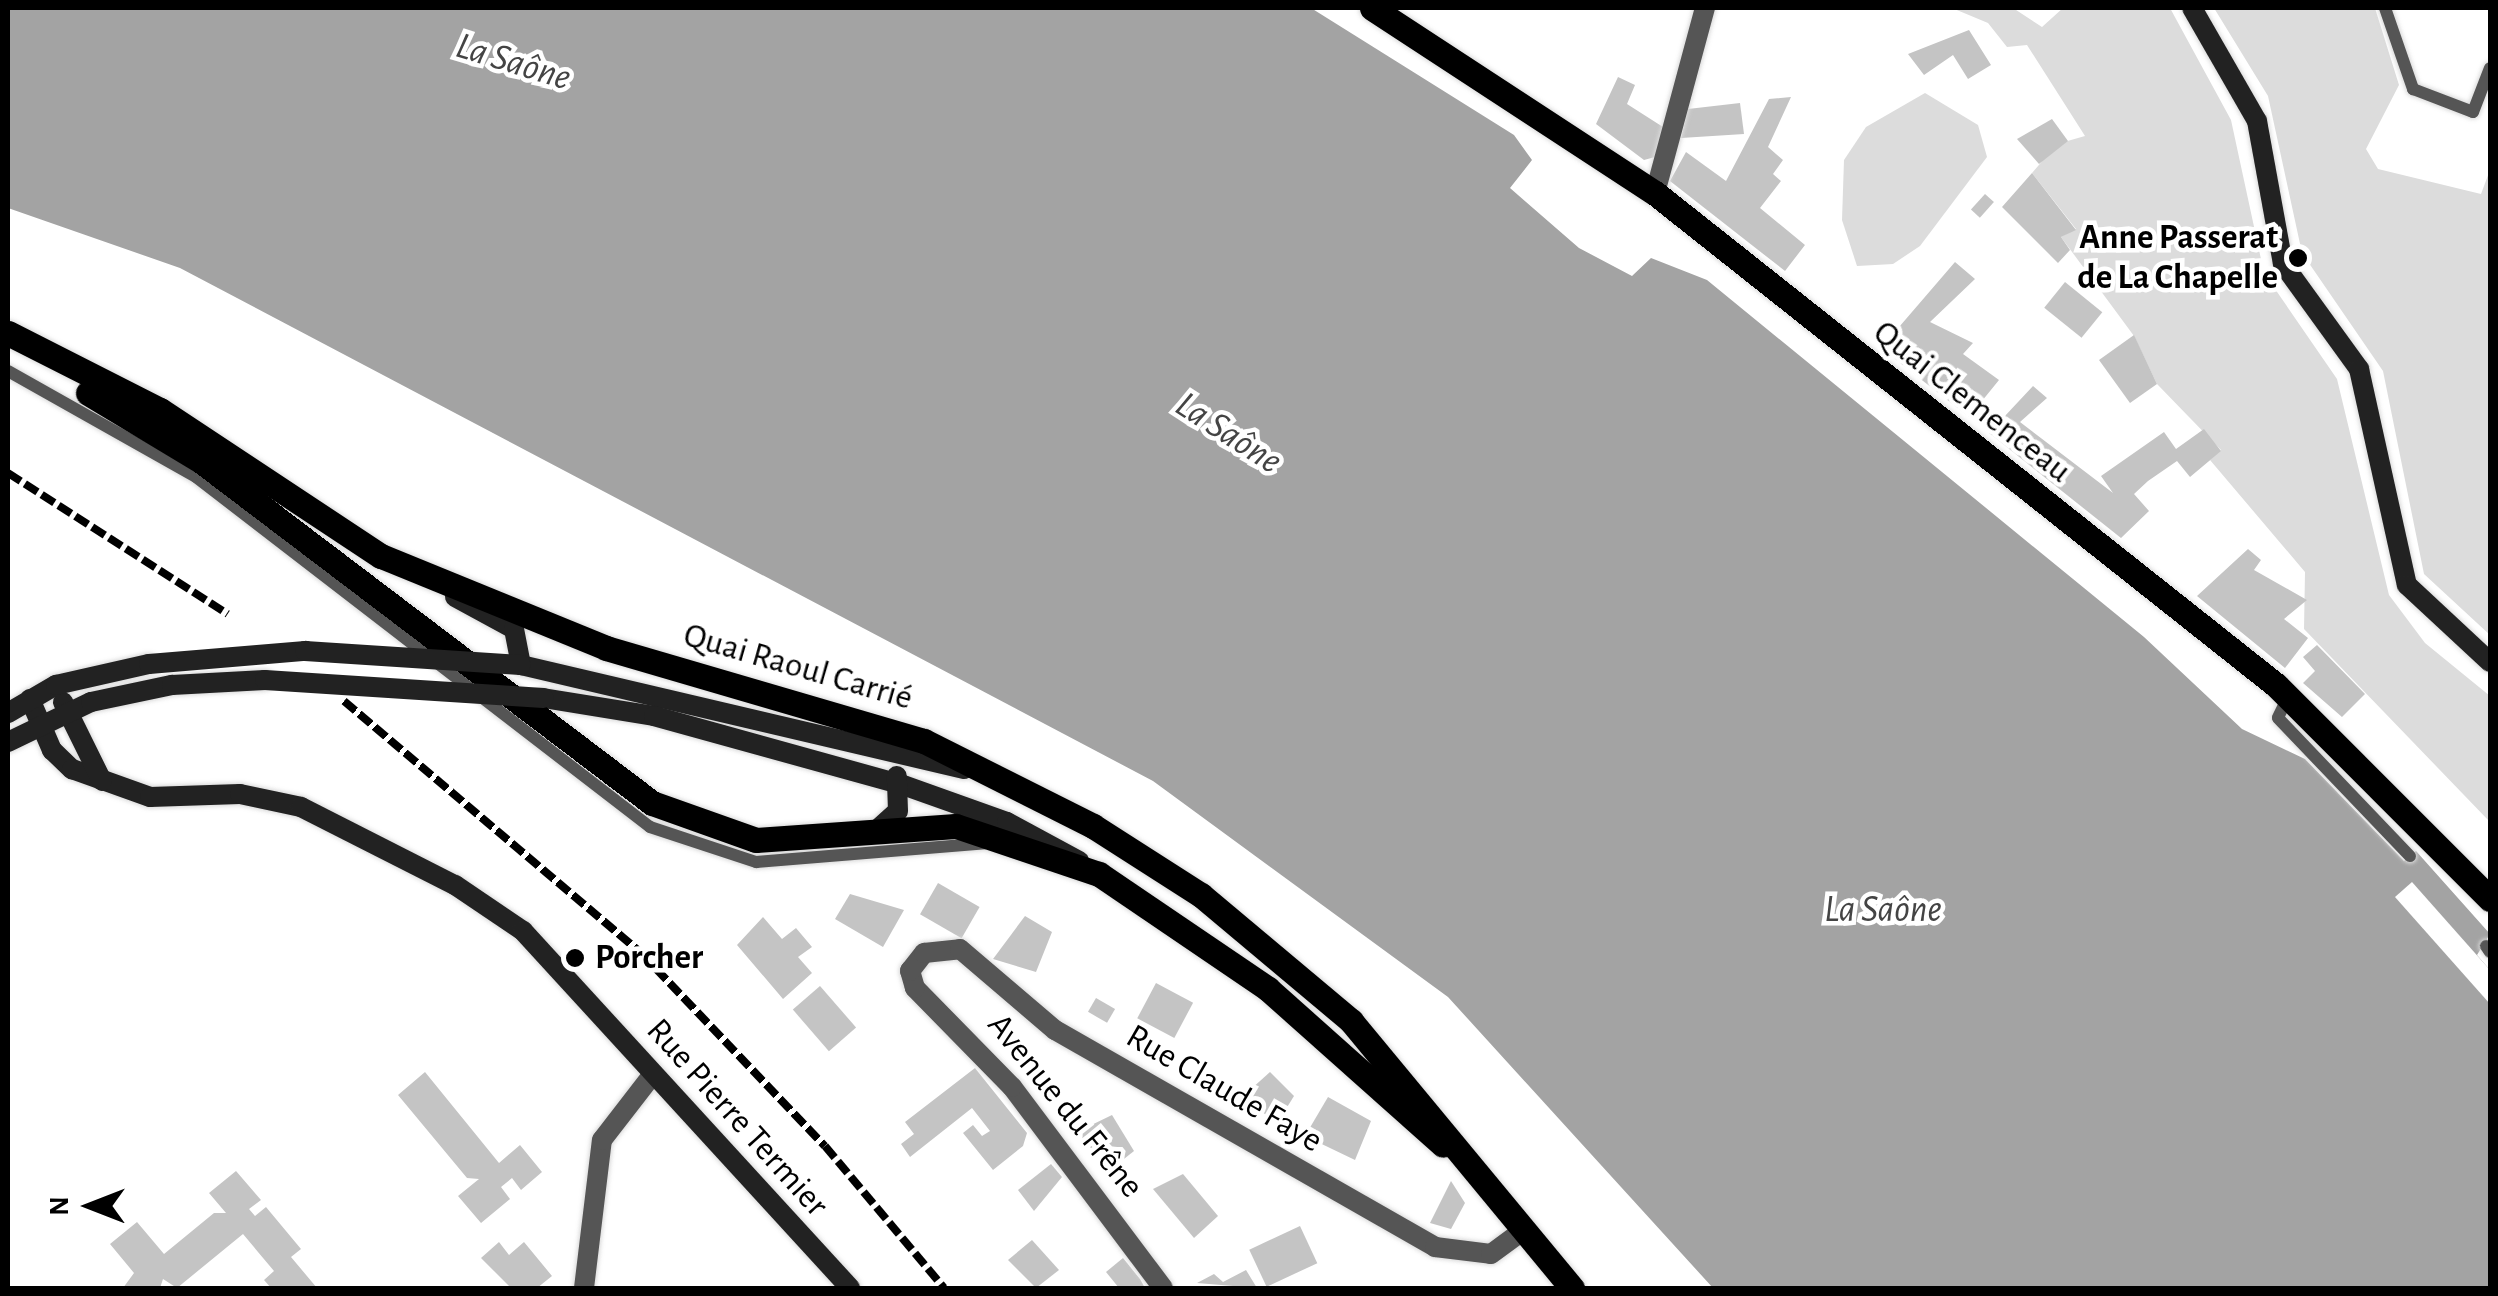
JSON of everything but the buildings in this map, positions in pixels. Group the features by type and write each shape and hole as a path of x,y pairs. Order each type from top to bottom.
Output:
{"main road":[{"name":"Quai Clemenceau","path":"1372,8 1655,194 2289,695 2490,899"},
{"name":"Quai Raoul Carrié","path":"8,334 160,410 381,556 606,648 842,712 1000,778 1201,895 1286,961 1419,1092 1487,1185 1572,1288"},
{"name":"Quai Raoul Carrié","path":"8,353 201,461 652,804 756,840 879,828 956,826 1099,874 1268,989 1487,1185"}],"street":[{"path":"1655,194 1704,8"},
{"path":"2192,8 2257,120 2283,264 2359,369 2407,585 2490,662"},
{"path":"381,556 514,629 521,665 512,677 452,686"},
{"path":"8,713 56,685 149,664 305,652 521,665 1000,778"},
{"path":"8,742 39,722 67,711 172,684 452,686 654,716 902,784 1007,822 1099,874"},
{"path":"56,685 102,781"},
{"name":"Rue Pierre Termier","path":"30,698 52,750 102,781 176,801 240,794 286,802 455,885 523,931 850,1288"},
{"path":"830,737 889,760 902,784 898,811 879,828"},
{"name":"Rue Claude Faye","path":"910,971 940,946 960,949 1056,1030 1436,1247 1491,1254 1525,1229"},
{"name":"Avenue du Frêne","path":"910,971 915,988 1012,1087 1163,1288"},
{"path":"584,1288 602,1140 653,1074"}],"lane":[{"path":"2385,8 2413,89 2474,112 2490,68"},
{"name":"Quai Raoul Carrié","path":"8,371 196,476 650,827 756,862 1003,842"},
{"path":"2289,695 2278,718 2410,856"}],"shaded area":[{"path":"1952,8 2013,8 2042,27 2063,8 2170,8 2231,120 2264,273 2337,379 2389,595 2425,643 2490,696 2490,822 2304,629 2305,572 2210,460 2221,450 2157,384 2134,336 2061,237 2076,229 2032,173 2057,144 2085,136 2027,45 2007,47 1988,23"},
{"path":"2214,8 2375,8 2399,85 2366,149 2378,169 2481,194 2490,170 2490,635 2424,574 2383,371 2302,253 2268,96"},
{"path":"1925,93 1978,125 1987,157 1920,246 1893,264 1857,266 1842,220 1844,160 1866,127"}],"water":[{"name":"La Saône","path":"8,8 1311,8 1514,135 1532,160 1510,188 1579,248 1632,276 1651,258 1707,280 2144,637 2242,729 2305,759 2404,861 2416,851 2490,934 2477,955 2490,970 2490,1288 1713,1288 1448,997 1153,781 180,268 8,208"}],"pier":[{"path":"2412,882 2490,970 2490,1004 2395,897"}],"railway":[{"path":"8,473 228,614"},
{"path":"344,701 642,954 825,1146 944,1288"}],"place":[{"name":"Anne Passerat de La Chapelle","path":"2298,258"},
{"name":"Porcher","path":"575,958"}]}
